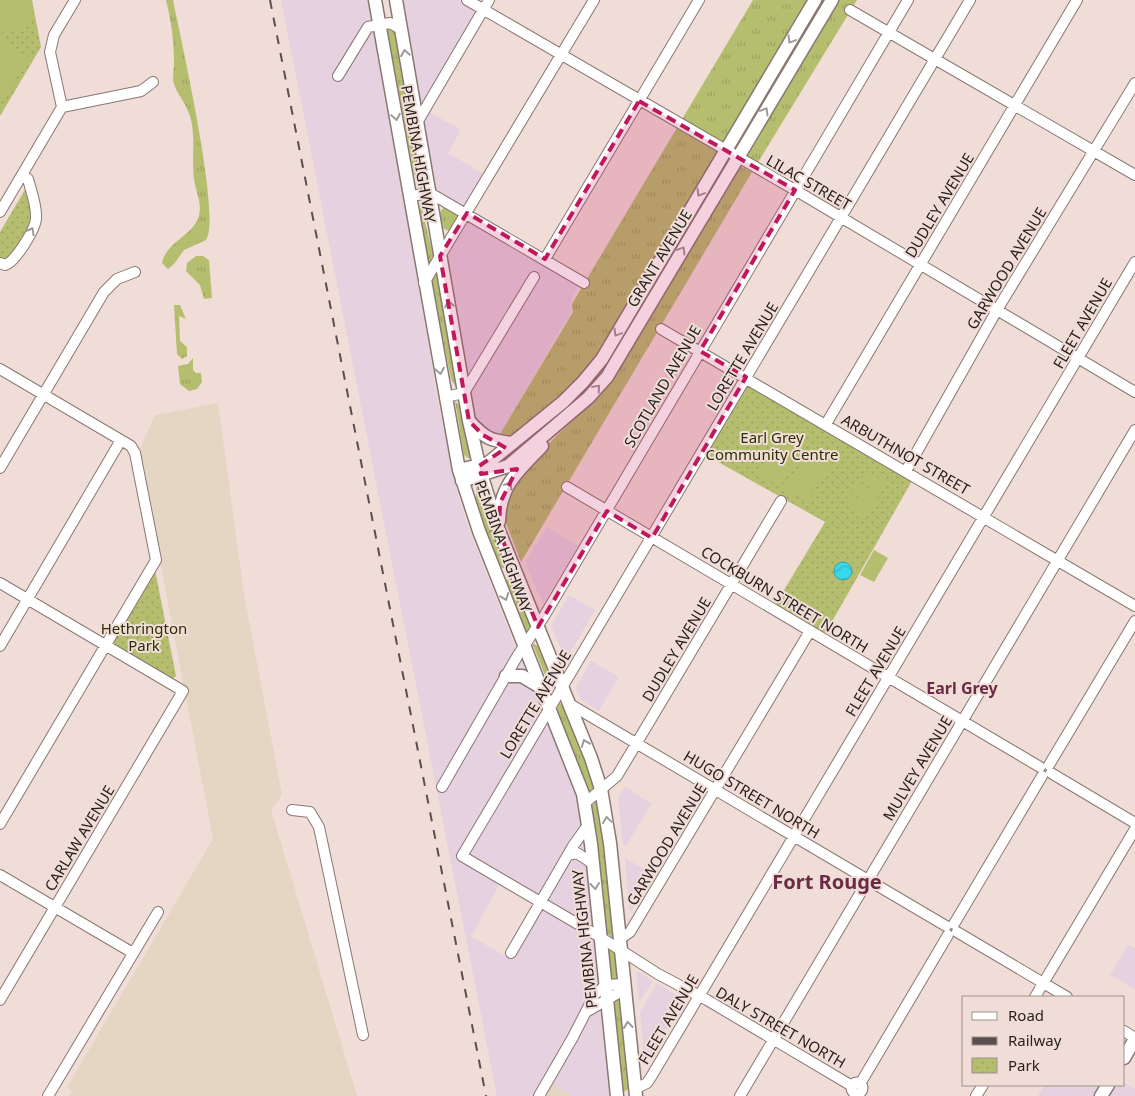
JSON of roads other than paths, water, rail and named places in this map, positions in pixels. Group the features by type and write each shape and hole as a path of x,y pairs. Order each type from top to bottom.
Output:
{"main road":[{"name":"PEMBINA HIGHWAY","path":"375,0 411,196 424,283 461,475 496,572 542,688 569,704 601,789 607,822 625,987 632,1094"},
{"name":"PEMBINA HIGHWAY","path":"396,0 469,421 480,470 499,532 538,627 585,803 617,1096"},
{"name":"GRANT AVENUE","path":"480,470 563,402 584,382 602,359 815,0"},
{"name":"GRANT AVENUE","path":"461,475 508,466 588,398 606,378 832,0"},
{"path":"469,421 483,435 494,442 513,443"},
{"path":"499,532 500,503 510,480 546,442 561,421"},
{"path":"496,572 512,577 523,589"},
{"path":"506,676 522,676 542,688"},
{"path":"1125,1056 1135,1038"}],"street":[{"path":"0,212 62,107 50,52 54,35 75,0"},
{"name":"LILAC STREET","path":"467,0 795,190 1135,392"},
{"path":"418,121 489,0"},
{"path":"424,283 594,0"},
{"path":"545,259 699,0"},
{"name":"SCOTLAND AVENUE","path":"442,787 524,645 538,627 908,0"},
{"name":"LORETTE AVENUE","path":"462,856 970,0"},
{"name":"DUDLEY AVENUE","path":"826,424 1077,0"},
{"path":"850,10 1135,175"},
{"path":"338,76 368,27 390,23 401,29"},
{"path":"62,107 141,91 154,82"},
{"name":"GARWOOD AVENUE","path":"906,471 997,310 1135,83"},
{"path":"0,263 5,265 13,261 35,225 36,216 28,179 22,175"},
{"path":"411,196 430,193 584,283"},
{"name":"FLEET AVENUE","path":"632,1094 647,1083 1135,262"},
{"path":"0,468 108,287 117,279 135,272"},
{"path":"445,397 464,393 534,277"},
{"name":"ARBUTHNOT STREET","path":"661,329 984,516 1135,609"},
{"path":"0,369 121,440 133,449 156,560 0,824"},
{"name":"MULVEY AVENUE","path":"740,1096 1135,430"},
{"path":"0,646 121,440"},
{"name":"COCKBURN STREET NORTH","path":"567,487 1135,823"},
{"name":"DUDLEY AVENUE","path":"585,803 617,776 780,501"},
{"path":"0,584 106,646"},
{"path":"858,1091 951,929 1135,621"},
{"name":"GARWOOD AVENUE","path":"620,945 630,932 810,631"},
{"name":"CARLAW AVENUE","path":"0,1000 183,691 106,646"},
{"name":"HUGO STREET NORTH","path":"569,704 1065,996"},
{"path":"292,810 310,812 319,827 363,1034"},
{"path":"511,953 588,825"},
{"path":"1036,996 1135,828"},
{"path":"569,854 577,853 592,863"},
{"name":"DALY STREET NORTH","path":"462,856 600,937 620,945 698,996 774,1039 858,1091"},
{"path":"0,875 133,953"},
{"path":"48,1096 158,912"},
{"path":"539,1096 586,1012 594,994 606,985 625,987"},
{"path":"586,1012 625,987"}],"water":[{"path":"843,562 849,565 852,571 849,577 843,580 837,577 834,571 837,565"}],"railway":[{"path":"270,0 486,1096"}],"district":[{"name":"Earl Grey","path":"962,688"},
{"name":"Fort Rouge","path":"827,881"}],"park label":[{"name":"Earl Grey Community Centre","path":"772,446"},
{"name":"Hethrington Park","path":"144,636"}]}
